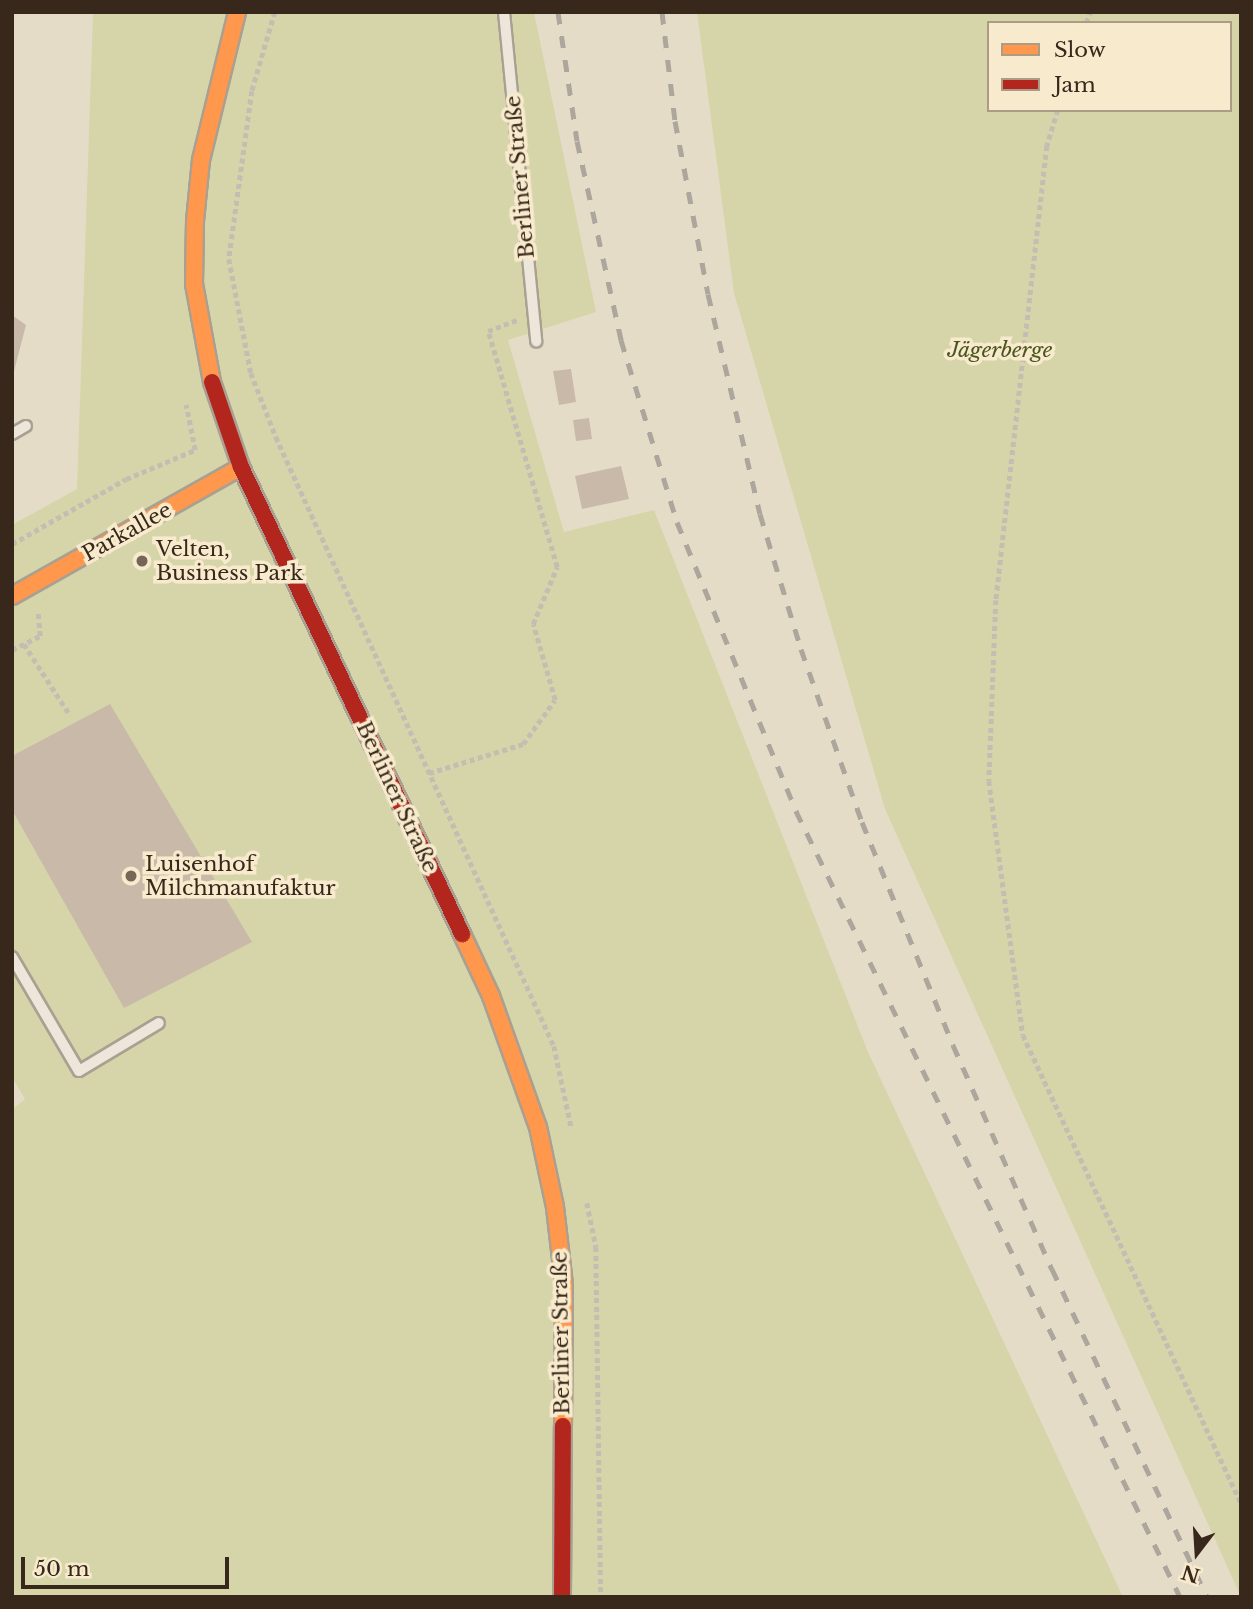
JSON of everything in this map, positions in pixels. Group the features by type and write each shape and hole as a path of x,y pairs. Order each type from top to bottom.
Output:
{"main road":[{"name":"Berliner Straße","path":"237,12 201,160 195,221 194,284 212,384 241,467 491,996 538,1127 555,1207 564,1285 562,1597"},
{"name":"Parkallee","path":"12,596 241,467"}],"lane":[{"name":"Berliner Straße","path":"504,12 536,341"},
{"path":"12,434 26,426"},
{"path":"12,957 79,1071 159,1023"}],"path":[{"path":"1057,112 1047,146 996,600 989,781 1023,1035 1241,1503"},
{"path":"429,773 523,744 555,700 533,624 556,567 488,331 533,314"},
{"path":"12,544 126,479 195,450 184,396 212,384"},
{"path":"12,650 40,636 35,584"},
{"path":"24,644 70,715"}],"green space":[{"path":"93,12 534,12 596,312 508,340 564,532 654,510 868,1052 1123,1597 12,1597 12,1110 25,1099 12,1077 12,525 77,489"},
{"name":"Jägerberge","path":"697,12 1241,12 1241,1597 885,809 734,293"}],"building":[{"path":"12,315 26,325 13,375 12,374"},
{"path":"571,369 576,402 559,405 553,371"},
{"path":"589,418 592,439 576,441 573,420"},
{"path":"621,466 629,499 582,509 575,476"},
{"name":"Luisenhof Milchmanufaktur","path":"110,704 252,942 124,1008 12,810 12,756"}],"railway":[{"path":"558,12 577,141 621,340 677,522 796,811 1180,1597"},
{"path":"662,12 675,121 708,294 760,514 801,649 862,822 953,1045 1052,1269 1207,1597"}],"traffic: slow":[{"path":"212,382 194,284 195,221 201,160 237,12"},
{"path":"12,596 241,467"},
{"path":"462,934 491,996 538,1127 555,1207 564,1285 563,1426"}],"traffic: jam":[{"path":"212,382 241,467 462,934"},
{"path":"562,1597 563,1426"}],"place":[{"name":"Velten, Business Park","path":"142,561"},
{"name":"Luisenhof Milchmanufaktur","path":"131,876"}]}
